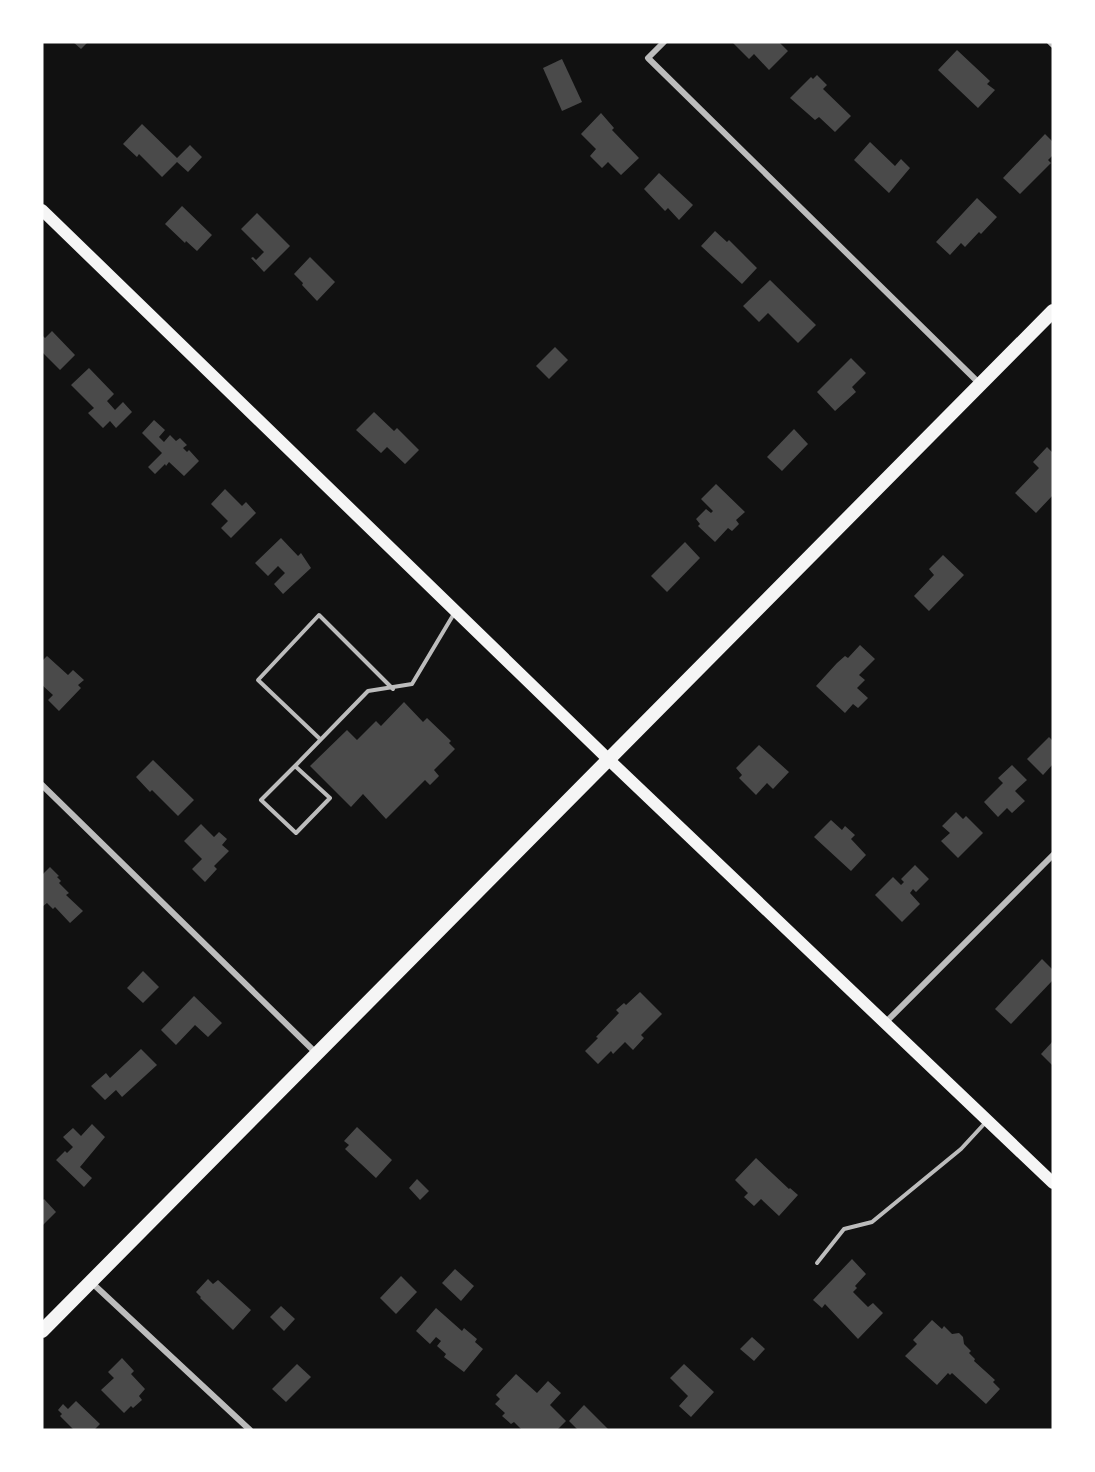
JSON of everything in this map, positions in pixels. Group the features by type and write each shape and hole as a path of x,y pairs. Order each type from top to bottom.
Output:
{"main road":[{"path":"42,210 608,759 1053,1183"},
{"path":"43,1328 1053,311"}],"street":[{"path":"664,42 648,58 981,384"},
{"path":"1050,42 1053,45"},
{"path":"42,785 316,1054"},
{"path":"885,1023 1053,855"},
{"path":"91,1281 250,1430"}],"lane":[{"path":"295,766 330,798 296,833 261,800 368,692 412,684 455,611"},
{"path":"320,740 258,680 319,615 393,688"},
{"path":"818,1263 844,1229 872,1222 961,1149 988,1120"}],"building":[{"path":"73,42 88,42 81,49"},
{"path":"732,42 779,42 788,51 769,70 754,54 749,59"},
{"path":"957,50 990,81 987,84 995,90 978,108 938,70"},
{"path":"562,59 582,102 562,111 543,68"},
{"path":"817,75 827,85 823,89 851,116 835,132 819,117 815,120 790,98 811,77 813,79"},
{"path":"601,113 614,128 612,130 639,158 621,175 608,162 602,168 590,156 596,149 581,134"},
{"path":"142,124 177,158 190,145 202,157 188,172 177,162 162,177 139,154 137,157 123,144"},
{"path":"1045,134 1053,142 1053,155 1048,160 1051,163 1020,194 1003,178"},
{"path":"870,142 895,166 901,159 910,168 889,193 854,160"},
{"path":"659,173 693,205 679,220 668,208 665,211 644,189"},
{"path":"977,198 997,217 965,247 961,243 950,255 936,242"},
{"path":"182,206 212,235 197,251 165,224"},
{"path":"257,213 290,246 264,272 251,258 256,260 264,252 241,229"},
{"path":"715,231 727,242 729,240 757,268 742,284 701,246"},
{"path":"310,257 335,282 317,301 294,274"},
{"path":"770,280 816,325 798,343 768,313 759,322 743,306"},
{"path":"52,331 75,355 60,370 42,352 42,335 45,338"},
{"path":"555,347 568,360 549,379 536,366"},
{"path":"851,358 866,373 852,387 856,392 835,411 817,392"},
{"path":"89,368 114,394 107,401 115,410 123,402 132,412 116,428 110,421 103,428 88,413 94,408 71,385"},
{"path":"374,412 394,431 397,428 419,450 405,464 387,447 381,453 356,430"},
{"path":"154,420 165,430 159,437 164,442 170,435 176,441 180,438 187,445 183,448 187,452 189,450 199,461 184,476 169,462 155,474 148,467 162,453 142,433"},
{"path":"794,429 808,444 782,471 767,457"},
{"path":"1047,447 1053,453 1053,495 1036,513 1015,493 1039,468 1033,462"},
{"path":"716,484 745,512 736,520 739,524 732,531 728,528 715,542 698,526 700,524 696,519 706,509 711,513 713,511 701,499"},
{"path":"225,489 242,506 246,502 256,513 231,538 221,528 228,521 211,504"},
{"path":"281,538 298,556 301,553 311,568 283,594 274,584 285,573 278,566 268,576 255,563"},
{"path":"685,542 700,558 667,592 651,576"},
{"path":"943,555 964,575 929,611 914,596 934,575 929,569"},
{"path":"860,645 875,659 859,675 865,680 857,688 868,698 858,708 853,704 845,713 816,686 837,663 845,656 848,658"},
{"path":"47,656 68,675 73,670 84,680 78,685 81,688 59,711 48,700 53,695 42,685 42,661"},
{"path":"404,702 423,722 427,718 451,741 449,743 455,749 434,770 439,776 430,785 425,780 386,819 363,794 351,807 310,766 347,730 357,740 376,721 381,726"},
{"path":"1049,737 1053,741 1053,764 1043,775 1027,759"},
{"path":"759,745 789,772 773,789 767,783 756,795 739,778 742,775 736,768"},
{"path":"153,760 194,800 178,816 136,777"},
{"path":"1012,765 1027,780 1015,791 1025,801 1012,813 1007,808 998,817 984,802 1003,783 998,778"},
{"path":"956,812 963,819 966,816 983,833 958,858 941,841 950,833 942,826"},
{"path":"831,820 842,830 845,826 855,835 851,839 866,855 851,871 814,837"},
{"path":"201,824 214,837 219,832 227,839 222,845 229,851 214,866 217,869 205,882 192,869 202,859 184,841"},
{"path":"915,865 929,879 916,892 913,889 910,893 920,904 902,922 875,895 893,877 901,885 904,882 901,879"},
{"path":"50,867 59,876 57,877 61,881 59,883 69,893 66,895 83,911 70,923 55,907 53,909 47,903 42,907 42,875"},
{"path":"1042,959 1053,970 1053,980 1011,1024 995,1009"},
{"path":"143,971 159,987 143,1003 127,988"},
{"path":"640,992 662,1014 641,1035 644,1038 633,1050 625,1042 613,1054 611,1051 598,1064 585,1051 619,1013 616,1010 624,1003 626,1005"},
{"path":"194,996 222,1023 208,1037 195,1025 176,1045 161,1030"},
{"path":"1053,1041 1053,1066 1041,1054"},
{"path":"141,1049 157,1065 122,1097 116,1090 105,1100 91,1086 106,1073 110,1078"},
{"path":"92,1124 105,1137 80,1167 92,1178 84,1187 56,1160 73,1147 63,1137 73,1128 81,1136"},
{"path":"357,1127 392,1160 376,1178 345,1149 349,1145 344,1141"},
{"path":"756,1158 798,1195 779,1216 761,1199 754,1206 744,1197 748,1193 735,1180"},
{"path":"417,1179 429,1191 420,1200 409,1188"},
{"path":"44,1199 56,1212 42,1226 42,1201"},
{"path":"852,1259 866,1274 855,1286 857,1288 853,1292 868,1307 873,1303 883,1313 858,1339 825,1304 822,1308 813,1300"},
{"path":"455,1269 474,1286 461,1301 442,1283"},
{"path":"401,1276 417,1292 396,1314 380,1298"},
{"path":"208,1279 213,1284 218,1280 251,1310 233,1330 196,1292"},
{"path":"281,1306 295,1319 284,1331 270,1317"},
{"path":"436,1308 462,1331 464,1328 477,1339 475,1342 483,1349 464,1372 444,1357 446,1354 437,1346 441,1341 436,1337 430,1344 416,1331"},
{"path":"932,1320 942,1329 944,1326 952,1334 959,1333 963,1337 964,1344 971,1351 969,1353 975,1359 974,1361 995,1380 993,1382 1000,1389 986,1404 952,1373 950,1375 948,1373 937,1385 905,1356 917,1344 913,1340"},
{"path":"752,1337 765,1349 754,1361 740,1349"},
{"path":"122,1358 134,1371 131,1374 145,1389 139,1396 142,1400 124,1413 101,1390 114,1378 108,1372"},
{"path":"297,1364 311,1377 286,1402 272,1389"},
{"path":"684,1364 714,1392 691,1417 679,1406 688,1396 670,1378"},
{"path":"516,1374 537,1393 548,1381 561,1393 550,1405 566,1421 557,1430 522,1430 514,1422 511,1424 502,1416 505,1413 495,1404 500,1399 496,1395"},
{"path":"76,1401 100,1424 94,1430 74,1430 60,1416 62,1414 58,1410 63,1404 68,1409"},
{"path":"584,1405 609,1430 578,1430 569,1421"}]}
